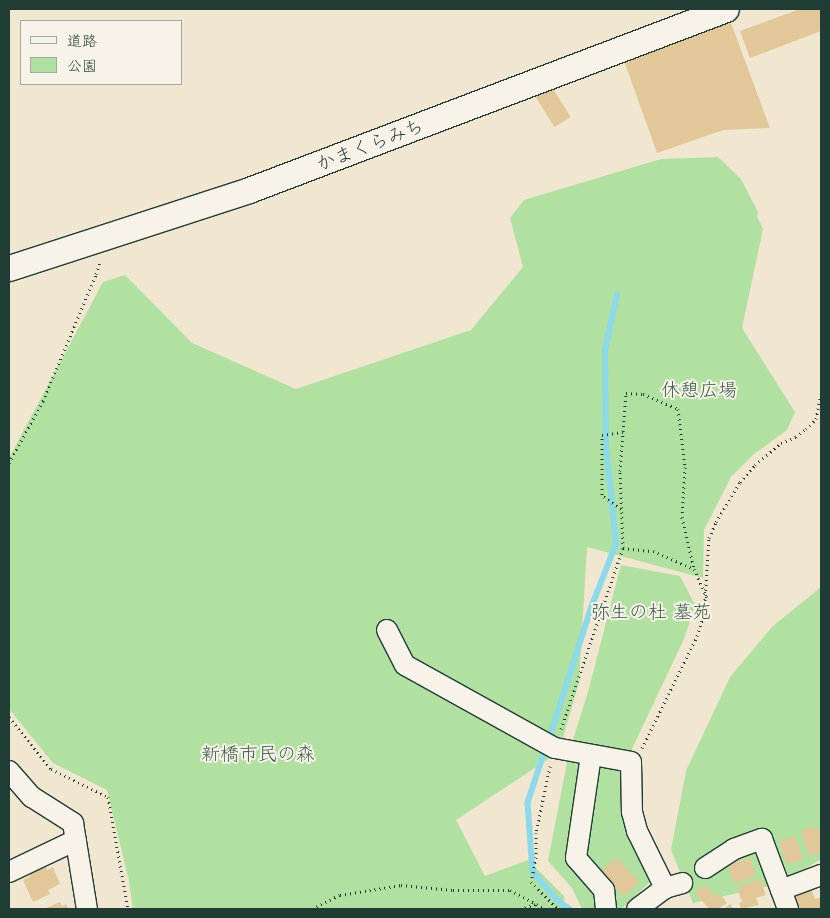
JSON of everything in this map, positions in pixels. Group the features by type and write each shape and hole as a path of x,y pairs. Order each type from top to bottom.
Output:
{"main road":[{"name":"かまくらみち","path":"9,268 249,190 726,9"}],"street":[{"path":"387,630 405,665 554,748 630,762 632,812 637,831 673,886 637,909"},
{"path":"591,755 576,858 604,890 606,909"},
{"path":"9,771 32,797 73,823 87,909"},
{"path":"705,868 734,850 762,839 788,909"},
{"path":"9,872 76,840"},
{"path":"781,890 821,876"}],"path":[{"path":"9,463 43,401 96,274 106,237"},
{"path":"558,909 531,882 536,857 536,833 554,748 622,548 620,471 626,393 643,394 678,410 685,467 682,516 694,569 707,598"},
{"path":"630,762 639,753 650,734 704,615 707,598 709,538 716,522 740,482 756,464 781,443 796,437 816,419 821,394"},
{"path":"621,509 602,495 602,435 622,432"},
{"path":"622,548 653,551 694,569"},
{"path":"312,909 340,895 400,885 453,890 510,890 545,909"},
{"path":"520,909 537,904"}],"green space":[{"path":"718,157 741,179 758,212 757,216 763,229 742,328 795,412 787,430 754,454 731,477 704,530 703,578 587,547 579,682 559,752 456,820 485,876 528,860 564,896 567,909 133,909 129,881 107,790 53,763 9,709 9,458 103,282 125,275 192,343 296,389 471,330 523,267 510,218 524,200 661,159"},
{"name":"弥生の杜 墓苑","path":"621,565 680,576 695,605 684,639 620,774 625,828 650,877 649,883 621,909 582,909 572,888 548,861 569,752 588,692"},
{"path":"821,587 821,859 783,883 693,903 671,850 686,771 730,677 773,626"}],"building":[{"path":"800,9 821,9 821,31 750,58 740,31"},
{"path":"728,15 770,128 723,130 657,153 622,55"},
{"path":"550,84 571,117 555,127 534,94"},
{"path":"814,826 815,830 821,829 821,852 809,856 801,831"},
{"path":"795,836 803,859 787,864 779,842"},
{"path":"616,857 639,882 624,896 601,871"},
{"path":"750,858 756,876 734,883 728,865"},
{"path":"45,866 47,870 53,867 60,884 48,890 50,894 33,902 23,880 30,877 29,874"},
{"path":"760,879 766,895 756,898 759,905 741,909 739,903 742,902 737,887"},
{"path":"705,884 715,897 719,893 727,903 718,909 709,909 695,892"},
{"path":"811,889 815,899 821,897 821,909 800,909 795,895"},
{"path":"60,902 62,906 66,904 69,909 44,909"},
{"path":"730,904 734,909 724,909"}],"waterway":[{"path":"549,739 591,608 616,544 606,447 605,350 617,295"},
{"path":"546,748 528,803 533,872 557,900 570,909"}],"park label":[{"name":"休憩広場","path":"699,390"},
{"name":"新橋市民の森","path":"258,754"}]}
